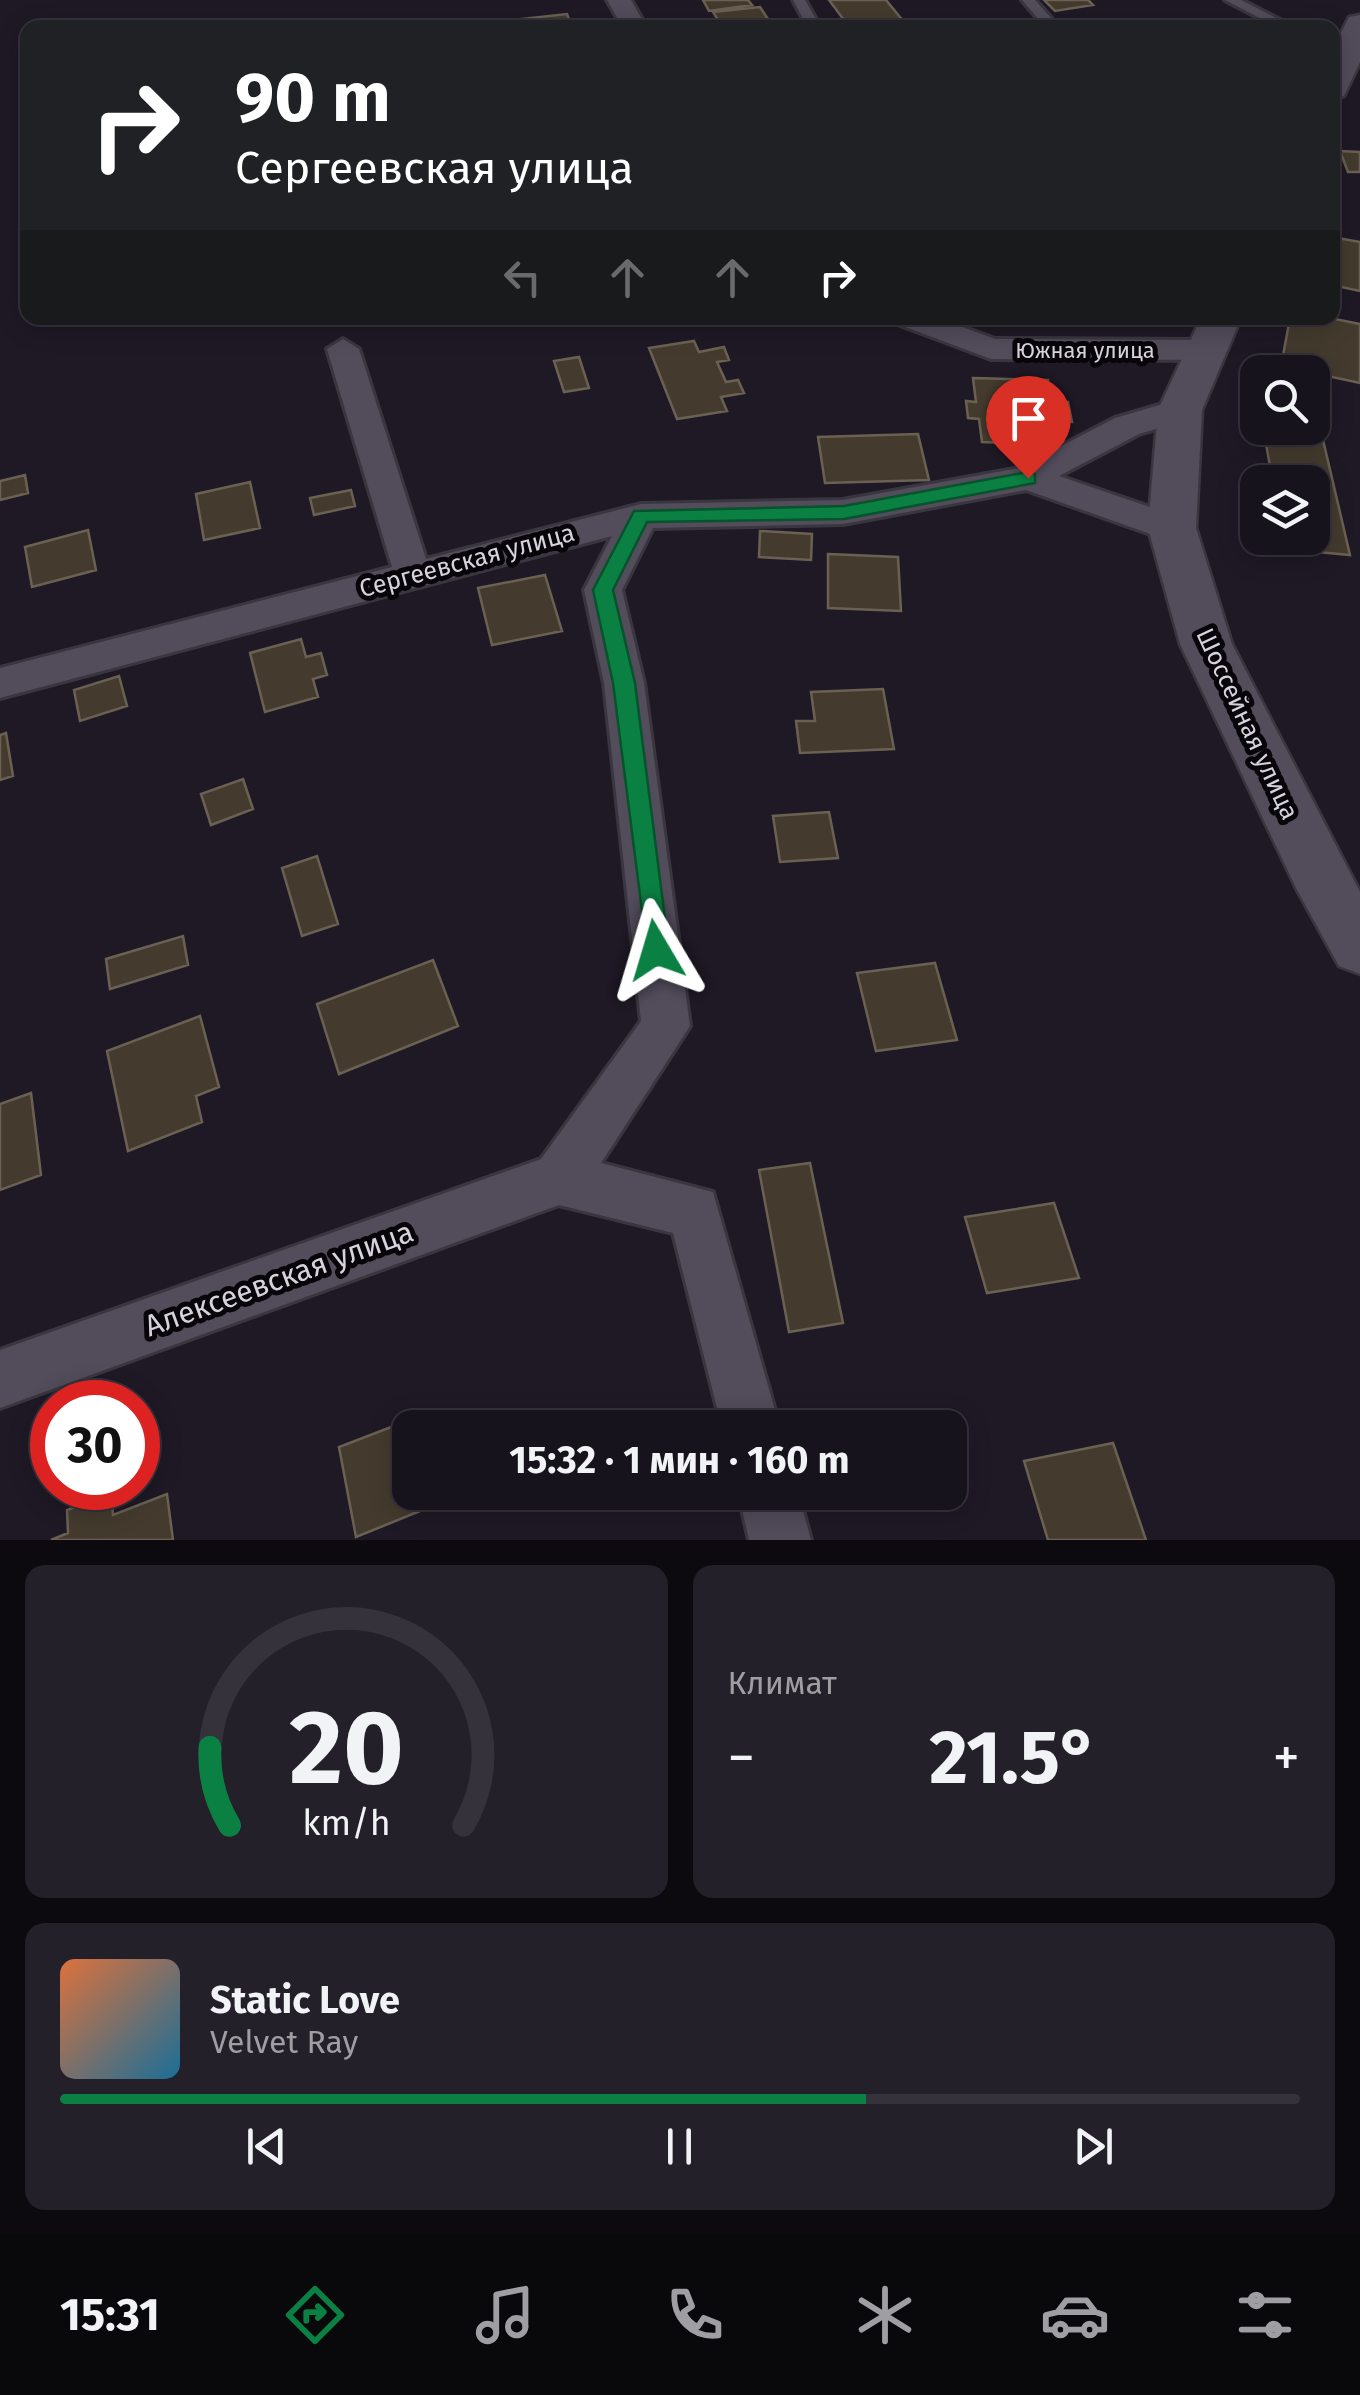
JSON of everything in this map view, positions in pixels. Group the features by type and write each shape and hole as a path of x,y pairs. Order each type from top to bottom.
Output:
{"main road":[{"name":"Шоссейная улица","path":"1213,334 1180,410 1172,528 1206,644 1318,872 1360,947"}],"street":[{"name":"Южная улица","path":"928,325 991,350 1213,334"},
{"path":"343,349 414,576"},
{"path":"1028,478 1127,426 1180,410"},
{"name":"Сергеевская улица","path":"0,683 641,516 844,512 1028,478 1172,528"},
{"path":"641,516 603,590 624,683 666,1026 558,1179 694,1212 746,1410"},
{"name":"Алексеевская улица","path":"0,1379 558,1179"},
{"path":"772,1510 780,1540"}],"lane":[{"path":"1028,0 1047,20"},
{"path":"1231,0 1273,20"}],"building":[{"path":"703,0 748,0 752,5 709,11"},
{"path":"829,0 886,0 902,20 844,20"},
{"path":"1044,0 1088,0 1093,5 1055,11"},
{"path":"760,7 769,20 718,20 713,12"},
{"path":"567,14 569,20 521,20"},
{"path":"1340,151 1360,152 1360,172 1348,172"},
{"path":"1340,238 1360,242 1360,291 1340,287"},
{"path":"1340,320 1360,324 1360,383 1330,377 1330,355 1283,355 1289,325 1340,325"},
{"path":"694,341 699,352 724,347 729,360 717,362 726,382 738,380 744,393 721,397 727,411 677,419 649,348"},
{"path":"579,357 589,388 564,392 554,361"},
{"path":"973,378 1048,380 1052,402 1068,402 1072,422 1056,421 1060,445 982,442 979,419 968,418 966,401 976,402"},
{"path":"918,434 929,480 825,483 818,437"},
{"path":"1266,445 1324,445 1329,465 1270,465"},
{"path":"1330,470 1350,555 1330,553"},
{"path":"25,475 28,493 0,500 0,481"},
{"path":"250,482 260,528 204,540 196,494"},
{"path":"351,490 355,506 314,515 310,498"},
{"path":"88,530 96,570 32,587 25,547"},
{"path":"760,531 812,534 811,560 759,557"},
{"path":"828,554 898,557 901,611 828,608"},
{"path":"545,575 562,631 492,645 478,588"},
{"path":"301,639 306,657 321,653 327,675 313,679 318,697 265,712 250,653"},
{"path":"119,676 127,706 80,721 74,690"},
{"path":"883,689 894,749 800,753 796,721 815,721 811,692"},
{"path":"6,733 13,776 0,780 0,735"},
{"path":"243,779 253,809 211,825 201,794"},
{"path":"829,812 838,858 780,862 773,816"},
{"path":"317,856 338,924 302,936 282,868"},
{"path":"183,936 188,965 110,989 106,959"},
{"path":"433,960 458,1026 339,1074 317,1004"},
{"path":"935,963 957,1040 876,1051 857,973"},
{"path":"200,1016 219,1087 196,1096 202,1122 128,1151 107,1051"},
{"path":"31,1093 41,1175 0,1190 0,1104"},
{"path":"810,1163 843,1323 789,1332 759,1170"},
{"path":"1054,1203 1079,1278 987,1293 965,1217"},
{"path":"392,1427 392,1510 423,1510 356,1537 339,1447"},
{"path":"1113,1443 1146,1540 1048,1540 1024,1461"},
{"path":"167,1494 173,1540 51,1540 68,1533 67,1510 113,1510 113,1515 126,1510 160,1510 160,1497"}],"route":[{"path":"656,950 624,683 603,590 641,516 844,512 1028,478"}]}
